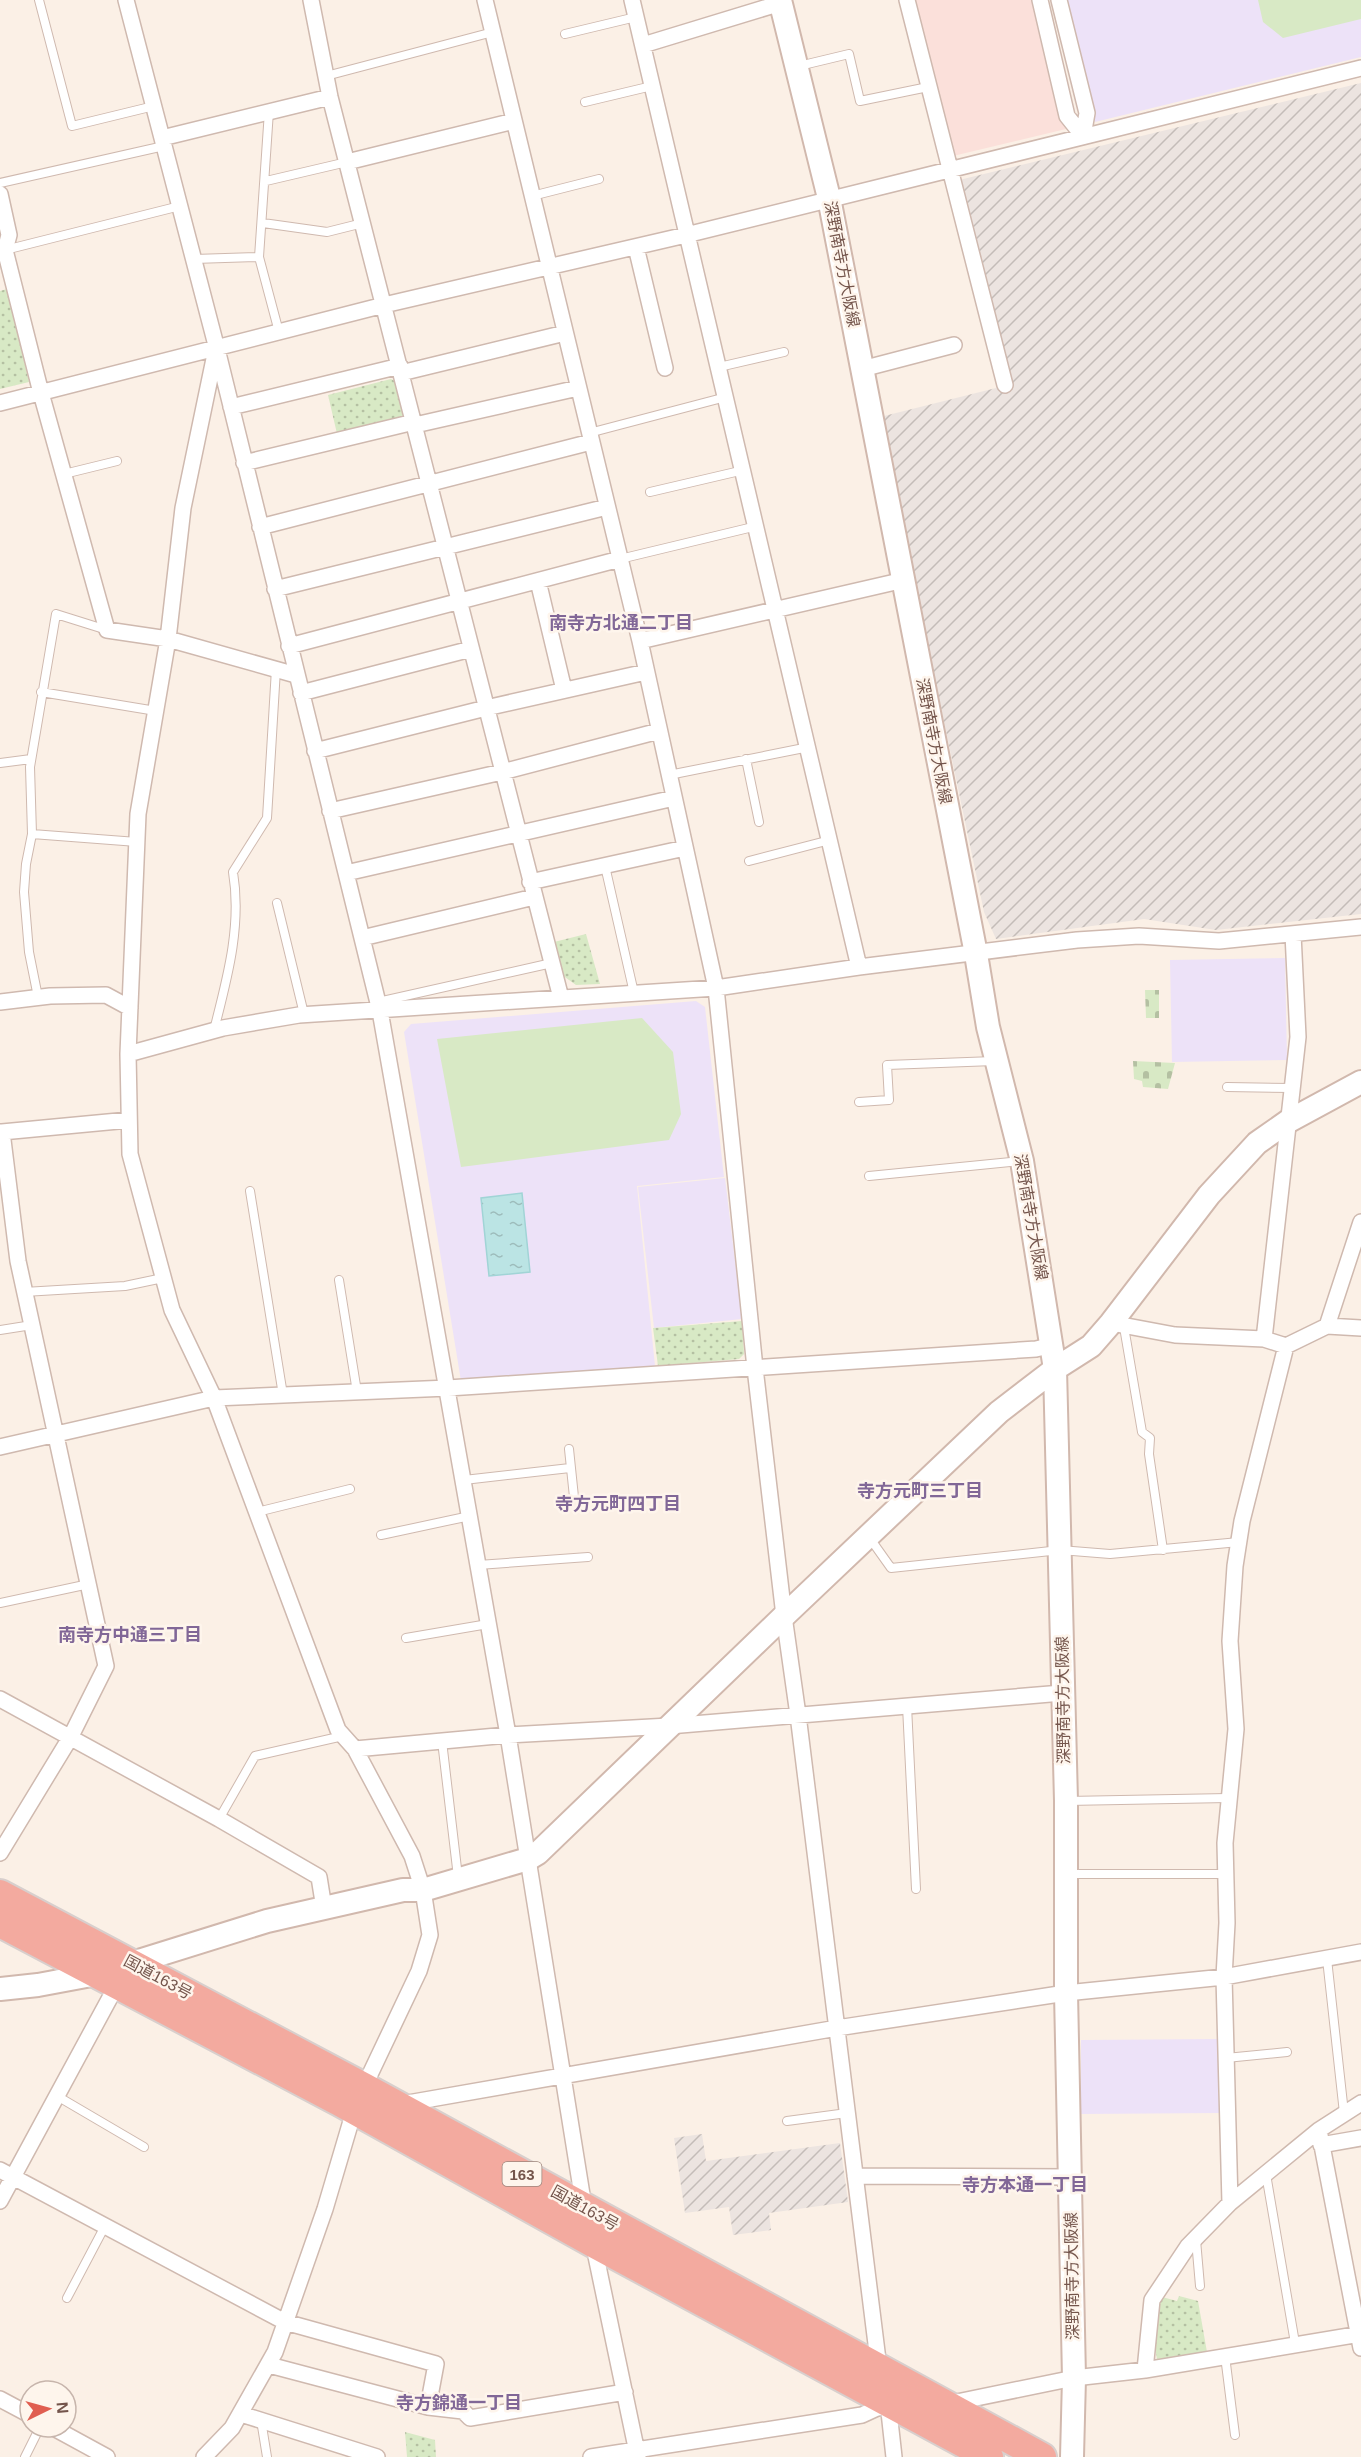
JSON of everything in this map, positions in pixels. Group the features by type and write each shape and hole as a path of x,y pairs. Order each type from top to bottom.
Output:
{"highway":[{"name":"国道163号","path":"0,1894 115,1973"},
{"name":"国道163号","path":"0,1923 115,1973 359,2099 593,2243 989,2457"},
{"name":"国道163号","path":"359,2099 396,2105 1042,2457"}],"main road":[{"name":"深野南寺方大阪線","path":"781,1 829,198 995,1061 1022,1161 1053,1345 1066,1801 1066,1993 1074,2378 1072,2457"},
{"path":"0,1989 115,1973 267,1921 403,1890 423,1890 528,1859 538,1853 999,1412 1117,1325 1209,1195 1257,1143 1287,1122 1361,1082"}],"street":[{"path":"126,0 217,349 379,1006 508,1735 584,2207 638,2453"},
{"path":"311,0 330,97 561,998"},
{"path":"485,0 620,559 716,988 755,1368 784,1616 879,2368"},
{"path":"632,0 686,235 778,611 859,967"},
{"path":"907,0 1005,385"},
{"path":"1040,0 1067,116 1083,136"},
{"path":"1059,0 1087,113 1083,136"},
{"path":"643,45 781,1"},
{"path":"0,403 384,305 686,235 1361,68"},
{"path":"163,142 270,111 330,97"},
{"path":"347,162 514,121"},
{"path":"0,194 3,218 9,235 5,250 41,393 107,630 168,639 296,675"},
{"path":"636,247 665,368"},
{"path":"231,407 565,333"},
{"path":"862,369 954,345"},
{"path":"204,2457 232,2428 275,2352 325,2209 359,2099 419,1971 430,1935 423,1890 412,1856 355,1749 338,1730 214,1398 172,1310 129,1154 128,1054 138,814 168,639 183,508 217,349"},
{"path":"244,463 578,388"},
{"path":"260,527 430,484 590,438"},
{"path":"275,589 607,507"},
{"path":"289,646 620,559"},
{"path":"639,641 778,611 904,580"},
{"path":"538,581 564,690"},
{"path":"301,693 471,650"},
{"path":"315,752 486,708 646,672"},
{"path":"330,811 502,772 659,731"},
{"path":"346,873 674,798"},
{"path":"362,938 532,890 605,866 685,848"},
{"path":"128,1054 214,1030 304,1014 379,1006 716,988 859,967 1077,940 1139,936 1219,941 1361,927"},
{"path":"1264,1339 1298,1036 1293,934"},
{"path":"0,1002 38,997 106,995 130,1008"},
{"path":"0,1853 70,1738 106,1666 24,1292 1,1132 129,1120"},
{"path":"1327,1326 1361,1222"},
{"path":"1117,1325 1175,1335 1264,1339 1286,1346 1327,1326 1361,1328"},
{"path":"0,1447 214,1398 448,1388 1036,1349 1053,1345"},
{"path":"1230,2203 1224,1977 1227,1923 1225,1874 1228,1798 1236,1729 1230,1641 1235,1566 1242,1521 1286,1346"},
{"path":"355,1749 508,1735 669,1726 1062,1693"},
{"path":"0,1699 219,1819 319,1877 324,1908"},
{"path":"396,2105 837,2028 1066,1993 1224,1977 1361,1952"},
{"path":"0,2201 7,2173 57,2096 115,1973"},
{"path":"1145,2370 1152,2300 1196,2236 1265,2172 1320,2137 1344,2113 1361,2103"},
{"path":"1320,2137 1361,2138"},
{"path":"945,2405 1074,2378 1145,2370 1295,2343 1360,2338 1320,2137"},
{"path":"7,2173 285,2322 436,2364 429,2407"},
{"path":"855,2176 1070,2177"},
{"path":"268,2365 429,2407 463,2412 470,2418 625,2392"},
{"path":"0,2399 18,2409"},
{"path":"591,2457 638,2453 862,2415 888,2403 894,2457"},
{"path":"241,2414 377,2457"},
{"path":"74,2439 107,2457"}],"lane":[{"path":"39,0 72,126 154,106"},
{"path":"565,34 636,17"},
{"path":"326,75 493,33"},
{"path":"798,67 849,54 860,101 928,87"},
{"path":"585,102 652,86"},
{"path":"270,111 259,257 279,332"},
{"path":"0,183 163,142"},
{"path":"266,181 347,162"},
{"path":"532,196 599,178"},
{"path":"5,250 180,206"},
{"path":"263,223 327,232 363,223"},
{"path":"194,260 259,257"},
{"path":"719,367 783,352"},
{"path":"590,438 726,397"},
{"path":"64,474 117,461"},
{"path":"651,492 744,470"},
{"path":"620,559 757,526"},
{"path":"38,997 29,952 24,892 26,864 32,834 31,759 56,614 107,630"},
{"path":"214,1030 233,947 237,896 233,872 267,818 276,669"},
{"path":"41,692 156,711"},
{"path":"669,775 809,747"},
{"path":"0,763 31,759"},
{"path":"746,759 759,822"},
{"path":"32,834 137,842"},
{"path":"748,861 830,840"},
{"path":"605,866 634,993"},
{"path":"277,903 304,1014"},
{"path":"379,1006 552,963"},
{"path":"860,1102 889,1100 887,1065 995,1061"},
{"path":"1227,1087 1292,1088"},
{"path":"869,1176 1022,1161"},
{"path":"250,1191 283,1395"},
{"path":"24,1292 126,1286 163,1278"},
{"path":"339,1280 357,1392"},
{"path":"0,1330 32,1325"},
{"path":"1117,1325 1142,1431 1150,1438 1149,1454 1163,1550"},
{"path":"569,1449 574,1497"},
{"path":"464,1480 570,1468"},
{"path":"256,1512 350,1489"},
{"path":"381,1534 470,1516"},
{"path":"868,1536 891,1568 1060,1550 1110,1554 1239,1542"},
{"path":"478,1565 588,1557"},
{"path":"0,1603 89,1584"},
{"path":"406,1638 488,1624"},
{"path":"907,1706 916,1889"},
{"path":"219,1819 255,1756 343,1736"},
{"path":"442,1741 458,1879"},
{"path":"1066,1801 1228,1798"},
{"path":"1066,1874 1225,1874"},
{"path":"1327,1959 1344,2113"},
{"path":"1226,2058 1287,2052"},
{"path":"57,2096 144,2147"},
{"path":"786,2121 847,2113"},
{"path":"1265,2172 1295,2343"},
{"path":"67,2298 105,2226"},
{"path":"1196,2236 1200,2286"},
{"path":"1225,2356 1235,2435"},
{"path":"261,2420 267,2457"},
{"path":"25,2457 34,2439"}],"shaded area":[{"path":"915,0 1034,0 1066,129 953,156"},
{"path":"1066,0 1361,0 1361,57 1095,122"},
{"path":"1361,83 1361,914 1216,930 1144,919 996,939 984,912 880,417 1008,385 955,181"},
{"path":"1285,958 1287,1060 1172,1062 1170,960"},
{"path":"696,1001 705,1007 724,1177 637,1186 655,1366 461,1381 404,1032 411,1024"},
{"path":"725,1178 742,1319 654,1328 638,1187"},
{"path":"1219,2039 1220,2113 1081,2114 1081,2040"},
{"path":"702,2134 706,2161 840,2143 848,2202 769,2213 771,2230 733,2235 729,2207 685,2213 674,2138"}],"green space":[{"path":"1258,0 1361,0 1361,19 1283,38 1263,22"},
{"path":"7,289 29,382 0,389 0,291"},
{"path":"391,379 399,383 407,415 403,422 338,438 328,395"},
{"path":"586,934 600,984 576,985 562,975 554,942"},
{"path":"1145,990 1159,990 1159,1018 1146,1018"},
{"path":"642,1018 673,1052 681,1114 669,1140 461,1167 437,1039"},
{"path":"1133,1061 1175,1063 1168,1089 1143,1087 1142,1081 1134,1079"},
{"path":"742,1321 744,1354 739,1359 658,1366 653,1328"},
{"path":"1179,2296 1198,2301 1207,2352 1157,2359 1154,2327 1156,2310 1162,2297 1177,2301"},
{"path":"405,2432 435,2440 436,2457 407,2457"}],"water":[{"path":"522,1193 530,1272 489,1276 481,1198"}],"district":[{"name":"南寺方北通二丁目","path":"621,623"},
{"name":"寺方元町三丁目","path":"920,1491"},
{"name":"寺方元町四丁目","path":"618,1504"},
{"name":"南寺方中通三丁目","path":"130,1635"},
{"name":"寺方本通一丁目","path":"1025,2185"},
{"name":"寺方錦通一丁目","path":"459,2403"}]}
